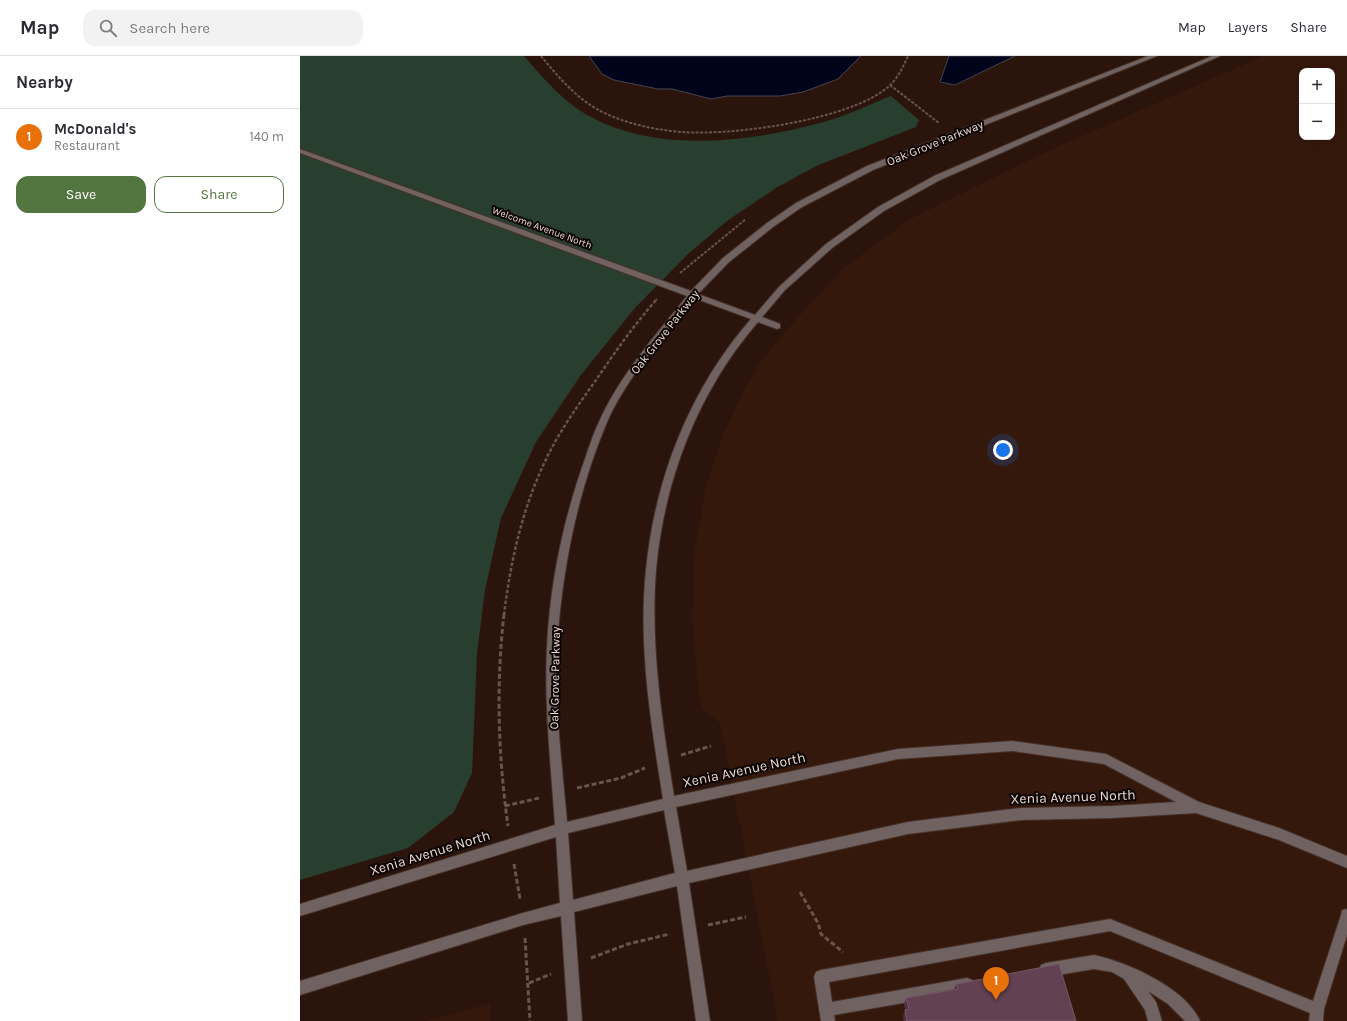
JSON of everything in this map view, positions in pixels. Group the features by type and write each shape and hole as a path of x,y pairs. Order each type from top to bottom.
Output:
{"street":[{"name":"Oak Grove Parkway","path":"576,1021 560,829 553,717 552,647 559,579 570,519 586,466 603,422 621,389 648,349 693,294 726,260 770,225 799,205 870,168 1154,56"},
{"path":"703,1021 682,878 668,803 655,699 650,631 651,569 658,517 680,443 697,405 720,363 754,317 792,276 853,226 910,191 1217,56"},
{"name":"Welcome Avenue North","path":"300,152 693,294 777,326"},
{"name":"Xenia Avenue North","path":"300,910 560,829 668,803 898,754 1012,746 1106,758 1196,807 1279,834 1347,862"},
{"name":"Xenia Avenue North","path":"300,988 523,919 682,878 908,828 1021,814 1112,812 1196,807"},
{"path":"983,982 827,1015 821,977 1110,925 1317,1015 1347,915"},
{"path":"1036,972 1094,962 1113,966 1163,991 1183,1007 1193,1021"},
{"path":"1129,974 1150,1007 1155,1021"}],"path":[{"path":"541,56 576,95 596,109 623,121 668,130 723,131 790,122 850,106 874,96 890,85 902,68 908,56"},
{"path":"890,85 941,125"},
{"path":"530,1021 529,983 523,919 505,806 499,755 501,651 508,588 522,525 542,468 565,425 648,308"},
{"path":"505,806 621,778 663,761 711,746"},
{"path":"529,983 571,965 628,944 746,917"}],"shaded area":[{"path":"1263,56 1347,56 1347,1021 778,1021 720,723 703,710 699,694 692,620 694,555 705,490 723,435 742,394 761,361 811,302 845,267 910,219 1035,157"},
{"path":"490,1003 491,1021 427,1021"}],"green space":[{"path":"300,56 524,56 563,98 591,117 617,128 645,136 674,140 704,141 734,139 793,130 838,118 891,96 919,120 916,127 816,166 776,188 727,221 689,253 634,309 581,375 536,442 501,518 485,590 477,653 472,773 454,812 408,848 300,880"}],"water":[{"path":"589,56 861,56 838,79 803,92 780,96 727,96 711,99 672,89 658,89 614,80 602,74"},
{"path":"949,56 1015,56 955,85 940,82"}],"building":[{"path":"1059,964 1076,1021 907,1021 905,1010 909,1009 906,998 958,989 957,984"}],"place":[{"name":"McDonald's","path":"996,1000"}]}
